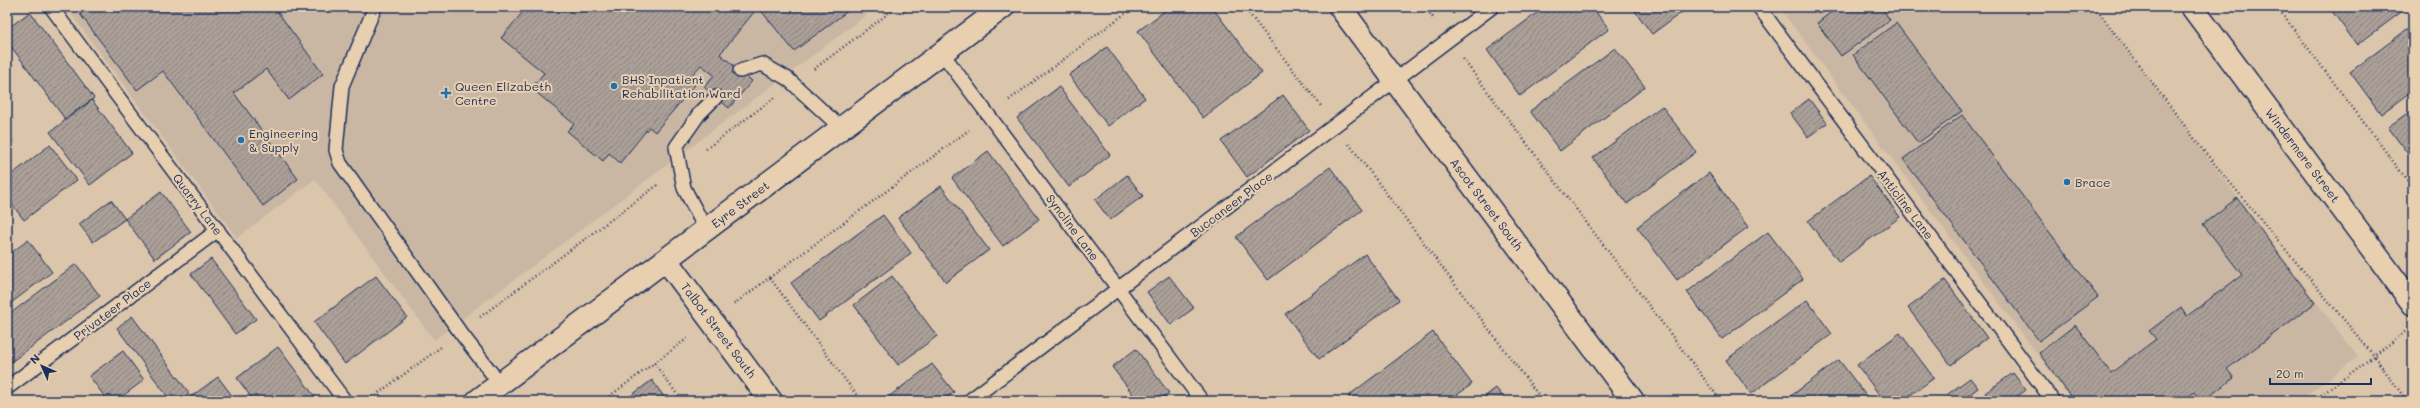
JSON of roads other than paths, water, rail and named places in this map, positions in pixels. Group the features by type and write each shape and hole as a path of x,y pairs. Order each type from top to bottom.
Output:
{"street":[{"name":"Eyre Street","path":"477,401 1003,7"},
{"name":"Ascot Street South","path":"1340,7 1633,401"},
{"name":"Windermere Street","path":"2192,7 2413,304"},
{"name":"Talbot Street South","path":"666,260 771,401"}],"lane":[{"name":"Quarry Lane","path":"51,7 345,401"},
{"path":"375,7 342,86 336,150 340,163 460,332 500,384"},
{"name":"Buccaneer Place","path":"969,401 1492,7"},
{"name":"Anticline Lane","path":"1759,7 2054,401"},
{"name":"Syncline Lane","path":"942,53 1202,401"},
{"path":"740,71 762,64 793,84 841,128"},
{"path":"706,230 684,188 676,147 699,114 716,97"},
{"name":"Privateer Place","path":"7,388 218,230"}],"place":[{"name":"BHS Inpatient Rehabilitation Ward","path":"614,86"},
{"name":"Queen Elizabeth Centre","path":"446,93"},
{"name":"Engineering & Supply","path":"241,140"},
{"name":"Brace","path":"2067,182"}]}
